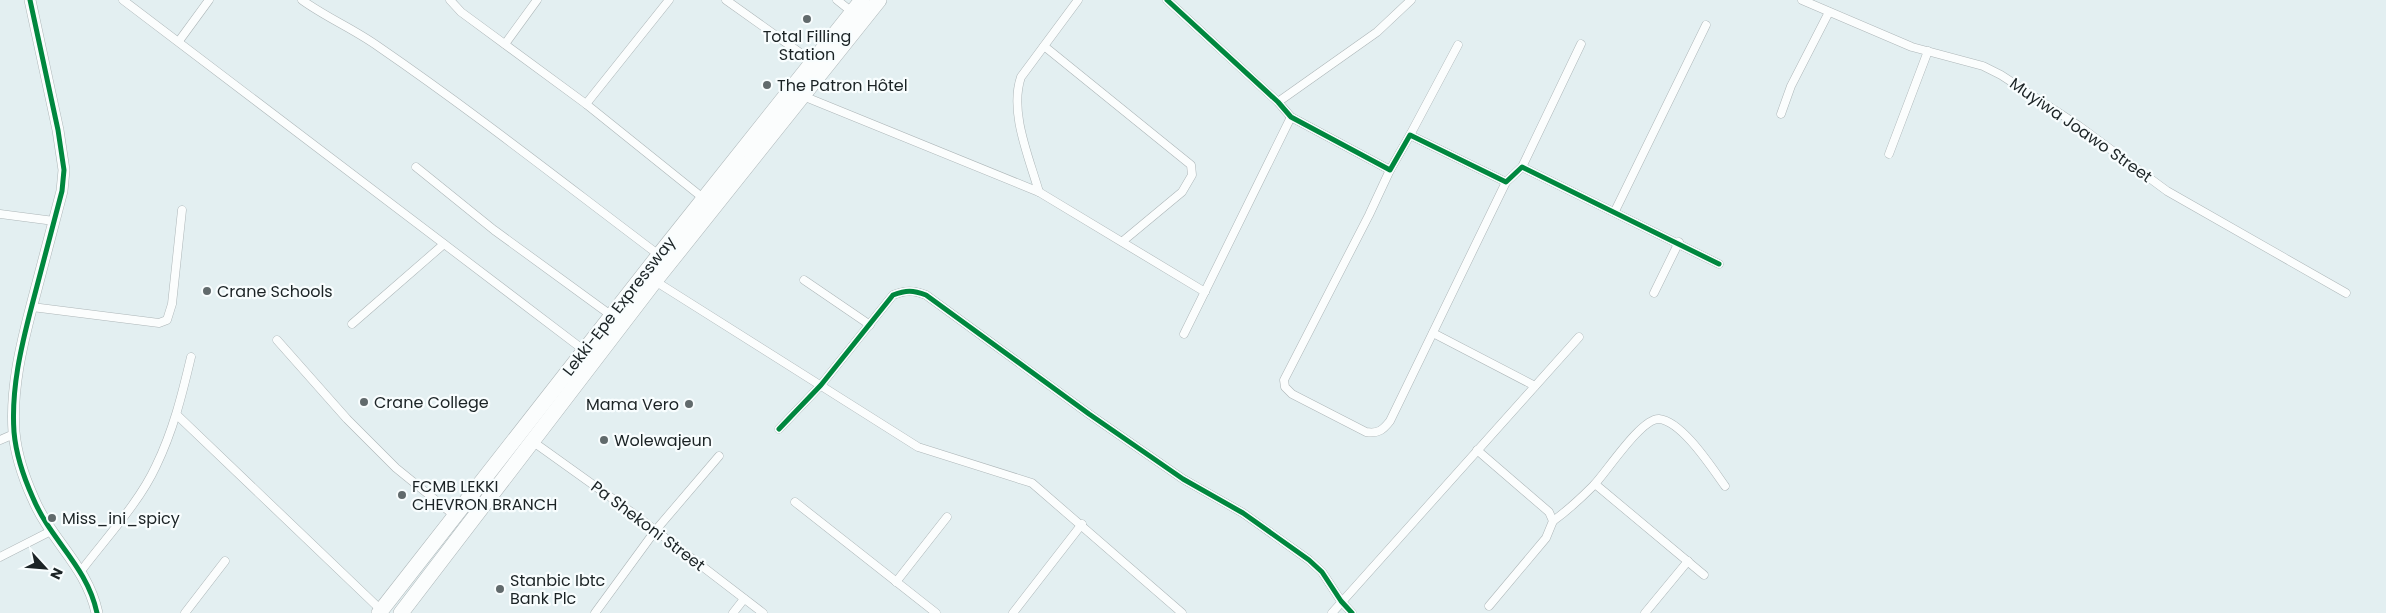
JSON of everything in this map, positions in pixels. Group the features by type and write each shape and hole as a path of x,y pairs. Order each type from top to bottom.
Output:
{"highway":[{"name":"Lekki-Epe Expressway","path":"380,612 703,198 862,0"},
{"name":"Lekki-Epe Expressway","path":"401,613 655,281 879,0"}],"street":[{"path":"30,0 58,130 64,170 62,191 20,347 14,402 14,434 20,463 30,490 51,531 81,571 93,593 97,613"},
{"path":"123,0 585,351"},
{"path":"179,41 209,0"},
{"path":"302,0 322,15 336,21 386,51 501,134 659,254"},
{"path":"450,0 461,12 586,104 703,198"},
{"path":"505,44 537,0"},
{"path":"586,104 669,0"},
{"path":"726,0 813,62"},
{"path":"837,0 852,12"},
{"path":"1039,192 1017,113 1016,90 1021,77 1078,0"},
{"path":"1167,0 1278,102 1291,117 1390,170"},
{"path":"1278,102 1377,32 1410,0"},
{"name":"Muyiwa Joawo Street","path":"1802,0 1878,34 1928,51 1983,66 2001,75 2078,126 2167,191 2346,293"},
{"path":"1780,114 1829,12"},
{"path":"1614,212 1706,25"},
{"path":"1458,45 1390,170 1369,215 1284,380 1285,387 1292,394 1366,432 1374,433 1384,430 1390,421 1506,182 1522,167 1581,44"},
{"path":"1044,46 1191,166 1192,175 1182,192 1123,242"},
{"path":"1889,154 1928,51"},
{"path":"803,96 1039,192 1205,292"},
{"path":"1184,334 1291,117"},
{"path":"1410,135 1506,182"},
{"path":"416,167 494,230 612,316"},
{"path":"1522,167 1679,242 1719,264"},
{"path":"32,307 159,323 166,320 172,304 182,210"},
{"path":"0,214 54,221"},
{"path":"1654,293 1679,242"},
{"path":"352,324 444,244"},
{"path":"804,280 870,325"},
{"path":"655,281 918,447 1032,483 1082,524 1182,613"},
{"path":"779,429 821,386 893,295 905,290 914,290 926,295 1089,414 1183,479 1243,513 1309,560 1322,572 1352,613"},
{"path":"1433,333 1535,386"},
{"path":"1332,613 1579,336"},
{"path":"277,340 347,418 396,468 455,516"},
{"path":"81,571 140,493 156,468 178,415 191,357"},
{"path":"178,415 380,612"},
{"path":"1488,606 1546,538 1553,522 1595,484 1640,429 1652,420 1660,419 1681,431 1725,486"},
{"path":"0,440 14,434"},
{"name":"Pa Shekoni Street","path":"532,441 655,530 763,613"},
{"path":"1477,450 1549,512 1553,522"},
{"path":"594,613 655,530 719,456"},
{"path":"1595,484 1704,575"},
{"path":"795,502 936,613"},
{"path":"896,582 947,517"},
{"path":"1013,613 1082,524"},
{"path":"0,557 51,531"},
{"path":"185,613 225,560"},
{"path":"1645,613 1688,561"},
{"path":"733,613 744,599"}],"cycle path":[{"path":"30,0 58,130 64,170 62,191 21,352 15,384 14,432 21,466 33,498 49,528 85,581 97,613"},
{"path":"1167,0 1278,102 1291,117 1390,170 1410,135 1506,182 1522,167 1719,264"},
{"path":"779,429 821,385 893,295 910,291 921,293 1183,479 1243,513 1309,560 1322,572 1341,601 1352,613"}],"place":[{"name":"Total Filling Station","path":"807,19"},
{"name":"The Patron Hôtel","path":"767,85"},
{"name":"Crane Schools","path":"207,291"},
{"name":"Crane College","path":"364,402"},
{"name":"Mama Vero","path":"689,404"},
{"name":"Wolewajeun","path":"604,440"},
{"name":"FCMB LEKKI CHEVRON BRANCH","path":"402,495"},
{"name":"Miss_ini_spicy","path":"52,518"},
{"name":"Stanbic Ibtc Bank Plc","path":"500,589"}]}
